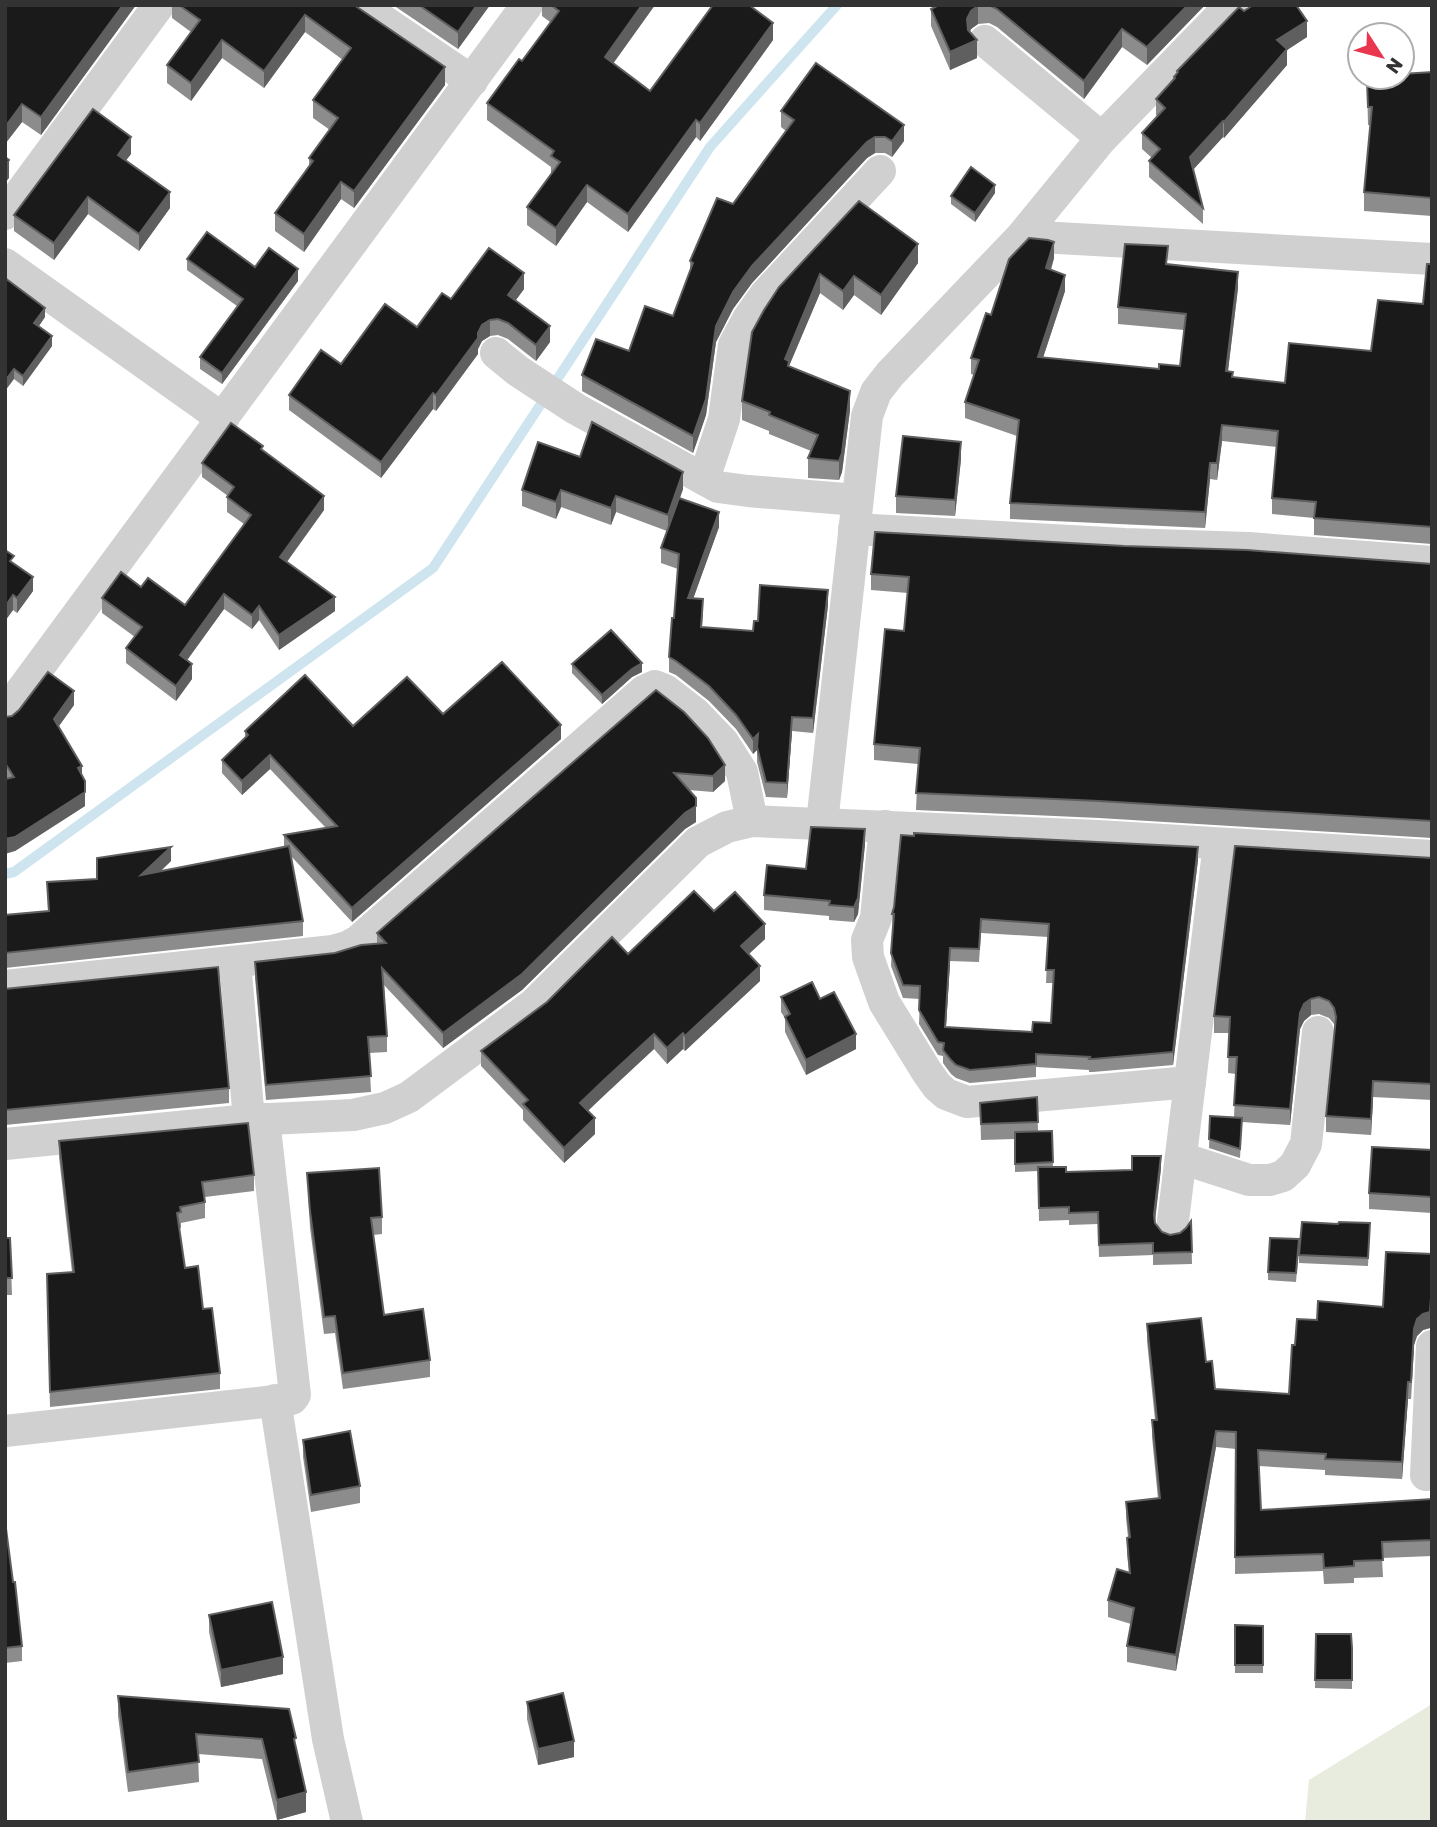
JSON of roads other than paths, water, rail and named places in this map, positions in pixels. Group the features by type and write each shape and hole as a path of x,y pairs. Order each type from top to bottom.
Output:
{"street":[{"path":"5,214 159,5"},
{"path":"360,5 472,81"},
{"path":"5,713 527,5"},
{"path":"822,823 867,416 876,392 1022,236 1102,138 1231,5"},
{"path":"985,41 1102,138"},
{"path":"705,480 724,419 734,345 748,319 765,295 880,172"},
{"path":"1022,236 1432,259"},
{"path":"5,264 223,419"},
{"path":"507,362 576,409 718,486 855,515 1125,544 1248,548 1432,562"},
{"path":"5,986 332,951 347,947 358,941 645,691 655,686 665,690 696,714 723,742 743,772 752,821"},
{"path":"5,1144 257,1119 353,1115 385,1108 409,1097 534,1004 698,842 727,827 752,821 1098,836 1432,856"},
{"path":"884,826 876,918 867,940 868,957 884,1002 927,1072 946,1094 967,1102 1190,1082"},
{"path":"1172,1228 1219,844"},
{"path":"5,1431 292,1399 295,1395 235,962"},
{"path":"1181,1158 1250,1180 1270,1180 1283,1176 1295,1165 1306,1144 1318,1032"},
{"path":"1426,1475 1432,1346"},
{"path":"275,1400 328,1739 347,1822"}],"waterway":[{"path":"5,874 14,872 433,568 710,147 837,5"}]}
